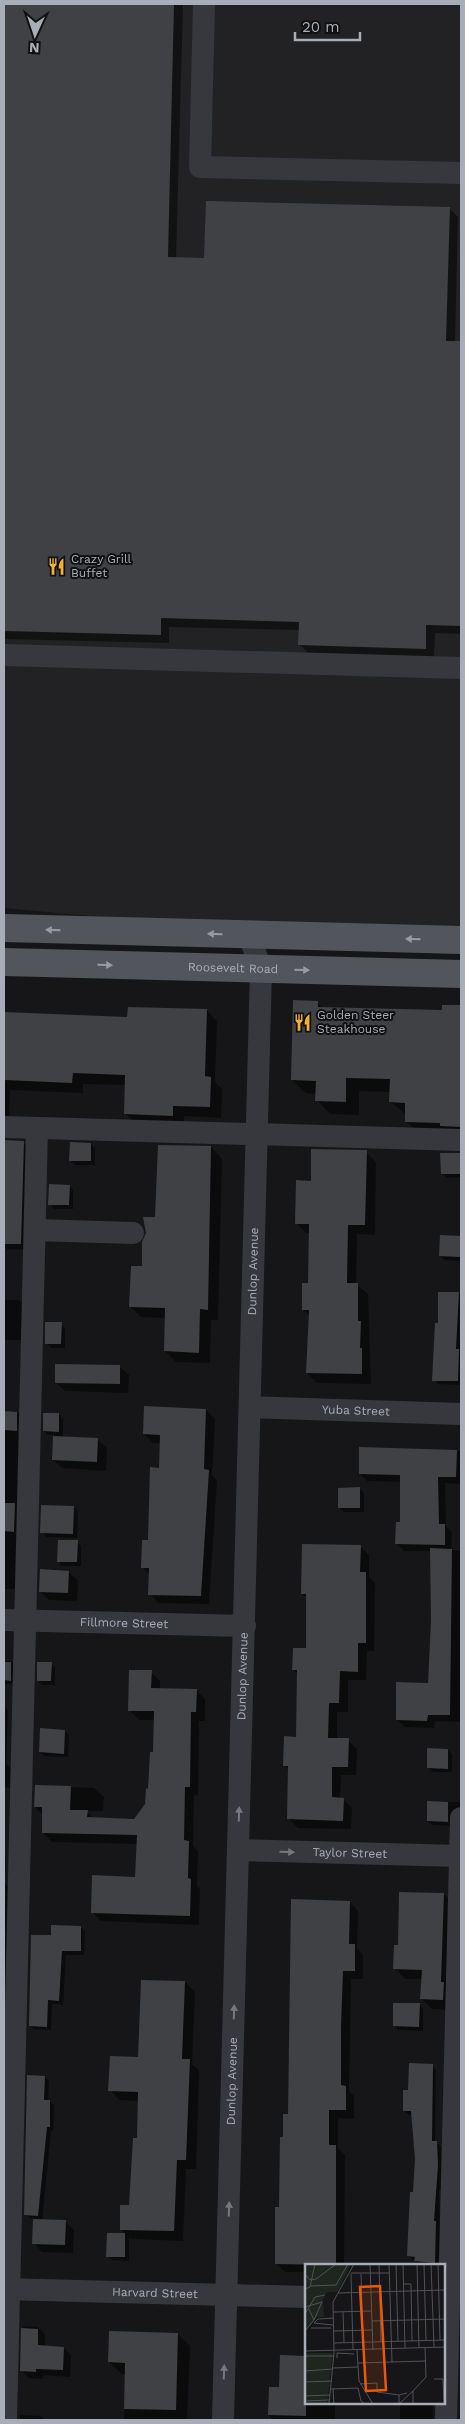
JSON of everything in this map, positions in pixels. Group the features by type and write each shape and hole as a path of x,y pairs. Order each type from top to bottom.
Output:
{"main road":[{"path":"4,928 461,940"},
{"name":"Roosevelt Road","path":"4,962 461,974"}],"street":[{"path":"204,4 200,168 461,173"},
{"path":"4,655 461,668"},
{"name":"Dunlop Avenue","path":"223,2420 261,969 249,935"},
{"path":"4,1127 461,1140"},
{"path":"6,2420 14,1620 35,1230 37,1128"},
{"path":"35,1230 133,1233"},
{"name":"Yuba Street","path":"250,1407 461,1414"},
{"name":"Fillmore Street","path":"14,1620 245,1626"},
{"path":"446,2420 454,2300 461,1818"},
{"name":"Taylor Street","path":"238,1850 461,1856"},
{"name":"Harvard Street","path":"6,2289 305,2297"}],"shaded area":[{"path":"4,4 461,4 461,929 145,921 4,908"}],"building":[{"path":"4,4 174,4 168,257 204,258 206,201 450,207 446,341 461,341 461,626 426,625 426,649 298,645 299,622 161,618 161,635 4,631"},
{"path":"293,1000 318,1001 318,1007 442,1010 442,1005 461,1005 461,1127 440,1126 440,1123 405,1122 405,1103 389,1102 390,1079 346,1078 346,1102 315,1101 316,1081 291,1080"},
{"path":"128,1007 207,1009 205,1076 211,1077 210,1107 173,1106 173,1116 124,1114 125,1075 73,1073 72,1083 4,1080 4,1012 127,1017"},
{"path":"4,1140 24,1141 21,1244 4,1244"},
{"path":"70,1142 91,1143 91,1161 69,1161"},
{"path":"158,1145 211,1146 208,1310 200,1309 199,1353 164,1351 165,1308 129,1307 131,1266 142,1266 142,1242 146,1233 143,1217 155,1217"},
{"path":"311,1149 367,1150 365,1225 348,1225 347,1283 358,1283 358,1321 361,1321 360,1348 362,1348 362,1374 306,1373 309,1310 302,1310 302,1283 308,1283 309,1224 295,1224 296,1180 311,1181"},
{"path":"440,1153 461,1153 461,1174 441,1174"},
{"path":"49,1184 70,1185 69,1205 48,1205"},
{"path":"440,1235 461,1236 460,1257 439,1256"},
{"path":"438,1292 459,1292 456,1349 459,1349 458,1381 432,1381 435,1323 438,1323"},
{"path":"45,1322 62,1322 61,1344 45,1344"},
{"path":"55,1364 120,1365 120,1384 55,1383"},
{"path":"144,1406 206,1409 204,1469 209,1470 201,1596 148,1595 149,1568 141,1568 142,1540 148,1540 150,1467 159,1468 160,1435 143,1434"},
{"path":"4,1411 17,1412 17,1431 4,1430"},
{"path":"43,1413 59,1413 59,1432 43,1431"},
{"path":"53,1436 98,1438 97,1462 52,1460"},
{"path":"359,1447 457,1450 456,1477 438,1477 439,1524 445,1524 445,1545 395,1544 396,1522 400,1522 400,1475 359,1474"},
{"path":"360,1487 360,1508 338,1508 338,1488"},
{"path":"4,1503 15,1503 14,1532 4,1531"},
{"path":"41,1505 74,1506 73,1534 40,1533"},
{"path":"58,1540 78,1540 77,1562 57,1562"},
{"path":"302,1544 361,1545 360,1572 366,1572 366,1643 358,1643 358,1672 340,1671 339,1703 329,1703 328,1738 349,1738 348,1767 332,1767 332,1797 344,1798 343,1821 287,1819 288,1766 283,1766 284,1736 296,1737 297,1670 292,1670 293,1648 306,1648 306,1594 301,1594"},
{"path":"430,1548 452,1549 450,1715 428,1715 427,1721 396,1720 396,1682 428,1683 431,1621"},
{"path":"40,1569 69,1571 68,1593 39,1592"},
{"path":"4,1662 11,1662 11,1681 4,1680"},
{"path":"37,1662 52,1662 51,1681 37,1681"},
{"path":"129,1670 152,1670 151,1688 197,1689 196,1712 191,1712 190,1787 185,1787 184,1840 189,1841 190,1916 91,1913 92,1875 135,1877 137,1835 42,1833 42,1807 34,1807 35,1785 71,1786 70,1810 88,1810 87,1817 134,1819 145,1804 146,1788 148,1789 150,1752 153,1752 154,1711 128,1711"},
{"path":"40,1728 65,1730 64,1754 39,1752"},
{"path":"427,1748 448,1749 448,1769 427,1768"},
{"path":"427,1801 448,1802 448,1822 427,1821"},
{"path":"399,1892 444,1893 441,1982 444,1982 443,2000 420,1999 422,1970 393,1969 394,1945 398,1945"},
{"path":"291,1899 350,1901 349,1944 355,1944 355,1971 343,1971 341,2027 341,2085 346,2086 346,2110 329,2110 329,2145 336,2145 336,2264 275,2264 275,2207 279,2207 280,2137 283,2137 283,2114 288,2114"},
{"path":"51,1925 81,1926 81,1951 62,1951 59,2001 48,2000 47,2027 29,2026 31,1935 51,1935"},
{"path":"141,1980 185,1981 182,2059 190,2059 186,2160 177,2160 174,2231 120,2230 120,2205 129,2205 133,2138 137,2138 138,2092 108,2091 110,2056 138,2057"},
{"path":"393,2003 420,2003 419,2027 393,2026"},
{"path":"409,2063 433,2064 432,2141 437,2141 438,2165 434,2221 436,2221 435,2263 414,2261 415,2257 407,2256 410,2192 413,2192 415,2159 411,2111 403,2111 403,2090 408,2090"},
{"path":"27,2075 45,2076 44,2100 50,2100 50,2127 47,2127 38,2216 24,2215"},
{"path":"33,2219 66,2220 65,2245 32,2244"},
{"path":"107,2233 125,2233 125,2257 106,2257"},
{"path":"21,2328 38,2329 38,2345 64,2347 63,2370 36,2369 36,2372 20,2371"},
{"path":"109,2331 178,2333 176,2410 124,2409 125,2363 108,2362"},
{"path":"280,2355 305,2356 306,2416 268,2415 269,2387 279,2387"}],"place":[{"name":"Crazy Grill Buffet","path":"57,566"},
{"name":"Golden Steer Steakhouse","path":"303,1022"}]}
